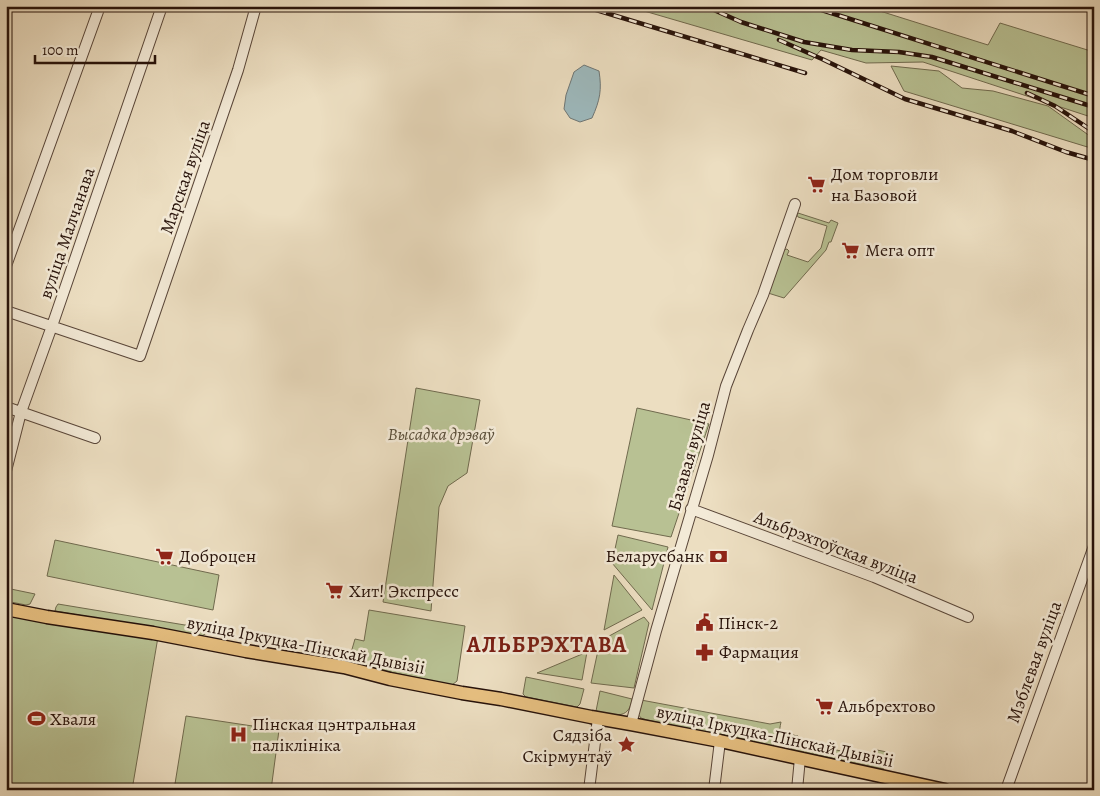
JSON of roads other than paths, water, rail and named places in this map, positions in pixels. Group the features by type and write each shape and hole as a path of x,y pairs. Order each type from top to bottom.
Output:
{"main road":[{"name":"вуліца Іркуцка-Пінскай Дывізіі","path":"6,609 344,667 390,679 631,724 945,790"}],"street":[{"path":"6,266 100,6"},
{"name":"вуліца Малчанава","path":"6,471 21,412 162,6"},
{"name":"Марская вуліца","path":"52,326 140,356 238,70 256,6"},
{"name":"Базавая вуліца","path":"631,724 726,386 763,295 795,204"},
{"path":"6,311 52,326"},
{"path":"6,407 95,438"},
{"name":"Альбрэхтоўская вуліца","path":"691,509 874,577 968,617"},
{"name":"Мэблевая вуліца","path":"1006,790 1094,546"},
{"path":"589,790 598,718"},
{"path":"714,790 720,742"},
{"path":"797,790 800,758"}],"water":[{"path":"584,65 599,71 600,89 599,100 592,118 580,122 570,118 564,109 566,95 574,72"}],"railway":[{"path":"583,6 805,73"},
{"path":"705,6 741,22 804,42 852,50 899,52 932,57 1094,107"},
{"path":"809,6 1094,96"},
{"path":"779,40 905,99 1012,131 1066,152 1094,160"},
{"path":"1027,93 1055,106 1094,132"}],"place":[{"name":"Дом торговли на Базовой","path":"817,184"},
{"name":"Мега опт","path":"851,250"},
{"name":"Доброцен","path":"165,556"},
{"name":"Беларусбанк","path":"718,556"},
{"name":"Хит! Экспресс","path":"335,591"},
{"name":"Пінск-2","path":"704,623"},
{"name":"Фармация","path":"705,652"},
{"name":"Альбрехтово","path":"824,706"},
{"name":"Хваля","path":"36,719"},
{"name":"Пінская цэнтральная паліклініка","path":"238,734"},
{"name":"Сядзіба Скірмунтаў","path":"626,745"}],"district":[{"name":"АЛЬБРЭХТАВА","path":"547,645"}],"park label":[{"name":"Высадка дрэваў","path":"441,434"}]}
